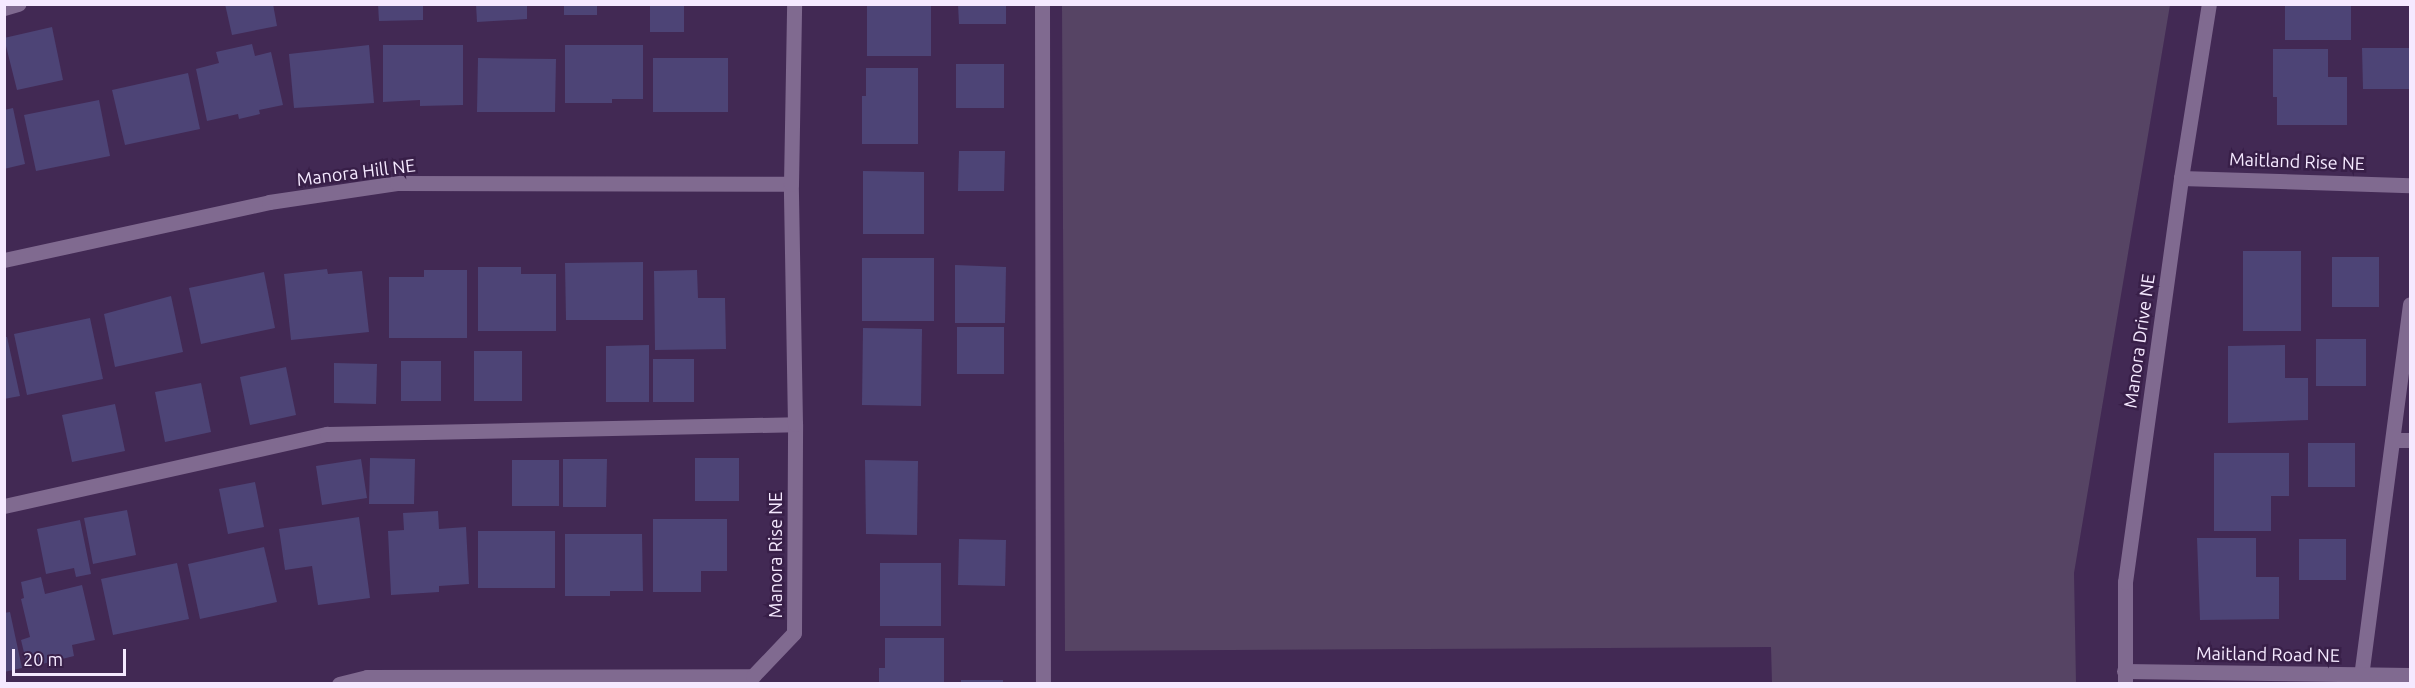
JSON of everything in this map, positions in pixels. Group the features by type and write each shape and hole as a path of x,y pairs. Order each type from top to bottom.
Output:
{"street":[{"path":"4,8 18,4"},
{"name":"Manora Rise NE","path":"339,684 367,677 753,676 794,633 795,424 791,184 794,4"},
{"path":"1042,4 1043,684"},
{"name":"Manora Drive NE","path":"2124,677 2125,582 2181,178 2209,4"},
{"name":"Maitland Rise NE","path":"2181,178 2410,184"},
{"name":"Manora Hill NE","path":"4,260 269,202 397,183 791,184"},
{"path":"2360,680 2410,304"},
{"path":"4,506 327,434 795,424"},
{"path":"2393,440 2410,440"},
{"name":"Maitland Road NE","path":"2124,677 2360,680 2410,675"}],"shaded area":[{"path":"1062,5 2170,5 2074,573 2076,683 1772,683 1771,647 1065,651"}],"building":[{"path":"225,4 273,4 277,26 232,35"},
{"path":"378,4 423,4 423,20 379,21"},
{"path":"476,4 527,4 527,19 477,22"},
{"path":"564,4 597,4 597,15 564,15"},
{"path":"650,4 684,4 684,32 650,32"},
{"path":"867,4 931,4 931,56 867,56"},
{"path":"958,4 1006,4 1006,24 959,24"},
{"path":"2285,4 2351,4 2351,40 2285,40"},
{"path":"52,27 63,80 17,90 4,38"},
{"path":"252,44 255,56 271,52 283,105 259,110 260,114 239,119 238,114 207,121 196,69 219,63 216,52"},
{"path":"369,45 374,103 294,108 289,54"},
{"path":"383,45 463,45 463,105 420,106 420,100 383,102"},
{"path":"565,45 643,45 643,99 612,99 612,103 565,103"},
{"path":"2362,48 2410,48 2410,89 2363,89"},
{"path":"2273,49 2328,49 2328,77 2347,77 2347,125 2277,125 2277,97 2273,97"},
{"path":"478,58 556,59 555,112 477,112"},
{"path":"653,58 728,58 728,112 653,112"},
{"path":"956,64 1004,64 1004,108 956,108"},
{"path":"866,68 918,68 918,144 862,144 862,96 866,96"},
{"path":"188,73 200,129 125,145 112,90"},
{"path":"99,100 110,156 36,171 24,115"},
{"path":"13,108 25,164 4,169 4,110"},
{"path":"959,151 1005,151 1004,191 958,191"},
{"path":"863,171 924,172 924,234 863,234"},
{"path":"2243,251 2301,251 2301,331 2243,331"},
{"path":"2332,257 2379,257 2379,307 2332,307"},
{"path":"862,258 934,258 934,321 862,321"},
{"path":"643,262 643,320 566,320 565,263"},
{"path":"955,265 1006,267 1005,323 955,323"},
{"path":"478,267 521,267 521,274 556,274 556,331 478,331"},
{"path":"327,269 328,274 362,271 369,332 291,340 284,274"},
{"path":"424,270 467,270 467,338 389,338 389,277 424,277"},
{"path":"697,270 698,298 725,298 726,349 655,350 654,271"},
{"path":"264,272 275,328 201,344 189,288"},
{"path":"171,296 183,352 115,367 104,314"},
{"path":"90,318 103,379 27,395 14,334"},
{"path":"957,327 1004,327 1004,374 957,374"},
{"path":"863,328 922,329 921,406 862,405"},
{"path":"4,337 7,337 20,396 4,399"},
{"path":"2316,339 2366,339 2366,386 2316,386"},
{"path":"649,345 649,402 606,402 606,346"},
{"path":"2285,345 2285,378 2308,378 2308,420 2228,423 2228,346"},
{"path":"474,351 522,351 522,401 474,401"},
{"path":"653,359 694,359 694,402 653,402"},
{"path":"401,361 441,361 441,401 401,401"},
{"path":"334,363 377,364 376,404 334,403"},
{"path":"286,367 296,415 250,425 240,377"},
{"path":"201,383 211,432 165,442 155,392"},
{"path":"115,404 125,451 72,462 62,415"},
{"path":"2308,443 2355,443 2355,487 2308,487"},
{"path":"2214,453 2289,453 2289,496 2271,496 2271,531 2214,531"},
{"path":"370,458 415,459 414,504 369,504"},
{"path":"695,458 739,458 739,501 695,501"},
{"path":"361,459 367,498 322,505 316,466"},
{"path":"563,459 607,459 606,507 563,507"},
{"path":"512,460 559,460 559,506 512,506"},
{"path":"865,460 918,461 917,535 866,534"},
{"path":"255,482 264,527 228,534 219,489"},
{"path":"127,510 136,555 93,564 84,518"},
{"path":"438,511 439,529 466,527 469,584 439,586 439,592 391,595 388,531 404,530 403,513"},
{"path":"359,517 370,598 318,605 312,566 285,570 279,529"},
{"path":"653,519 727,519 727,571 701,571 701,592 653,592"},
{"path":"80,520 91,574 76,577 74,568 46,574 37,529"},
{"path":"478,531 555,531 555,588 478,588"},
{"path":"565,534 642,534 643,591 610,591 610,596 565,596"},
{"path":"2197,538 2256,538 2256,577 2279,577 2279,619 2200,620"},
{"path":"959,539 1006,540 1005,586 958,585"},
{"path":"2299,539 2346,539 2346,580 2299,580"},
{"path":"264,547 277,602 200,619 188,564"},
{"path":"177,563 189,619 113,635 101,579"},
{"path":"880,563 941,563 941,626 880,626"},
{"path":"41,577 45,594 82,585 95,640 72,645 74,656 38,665 37,658 26,661 21,640 30,637 21,599 24,598 21,582"},
{"path":"10,612 22,668 4,672 4,613"},
{"path":"885,638 944,638 944,684 879,684 879,668 885,668"},
{"path":"961,680 1003,680 1003,684 961,684"}]}
